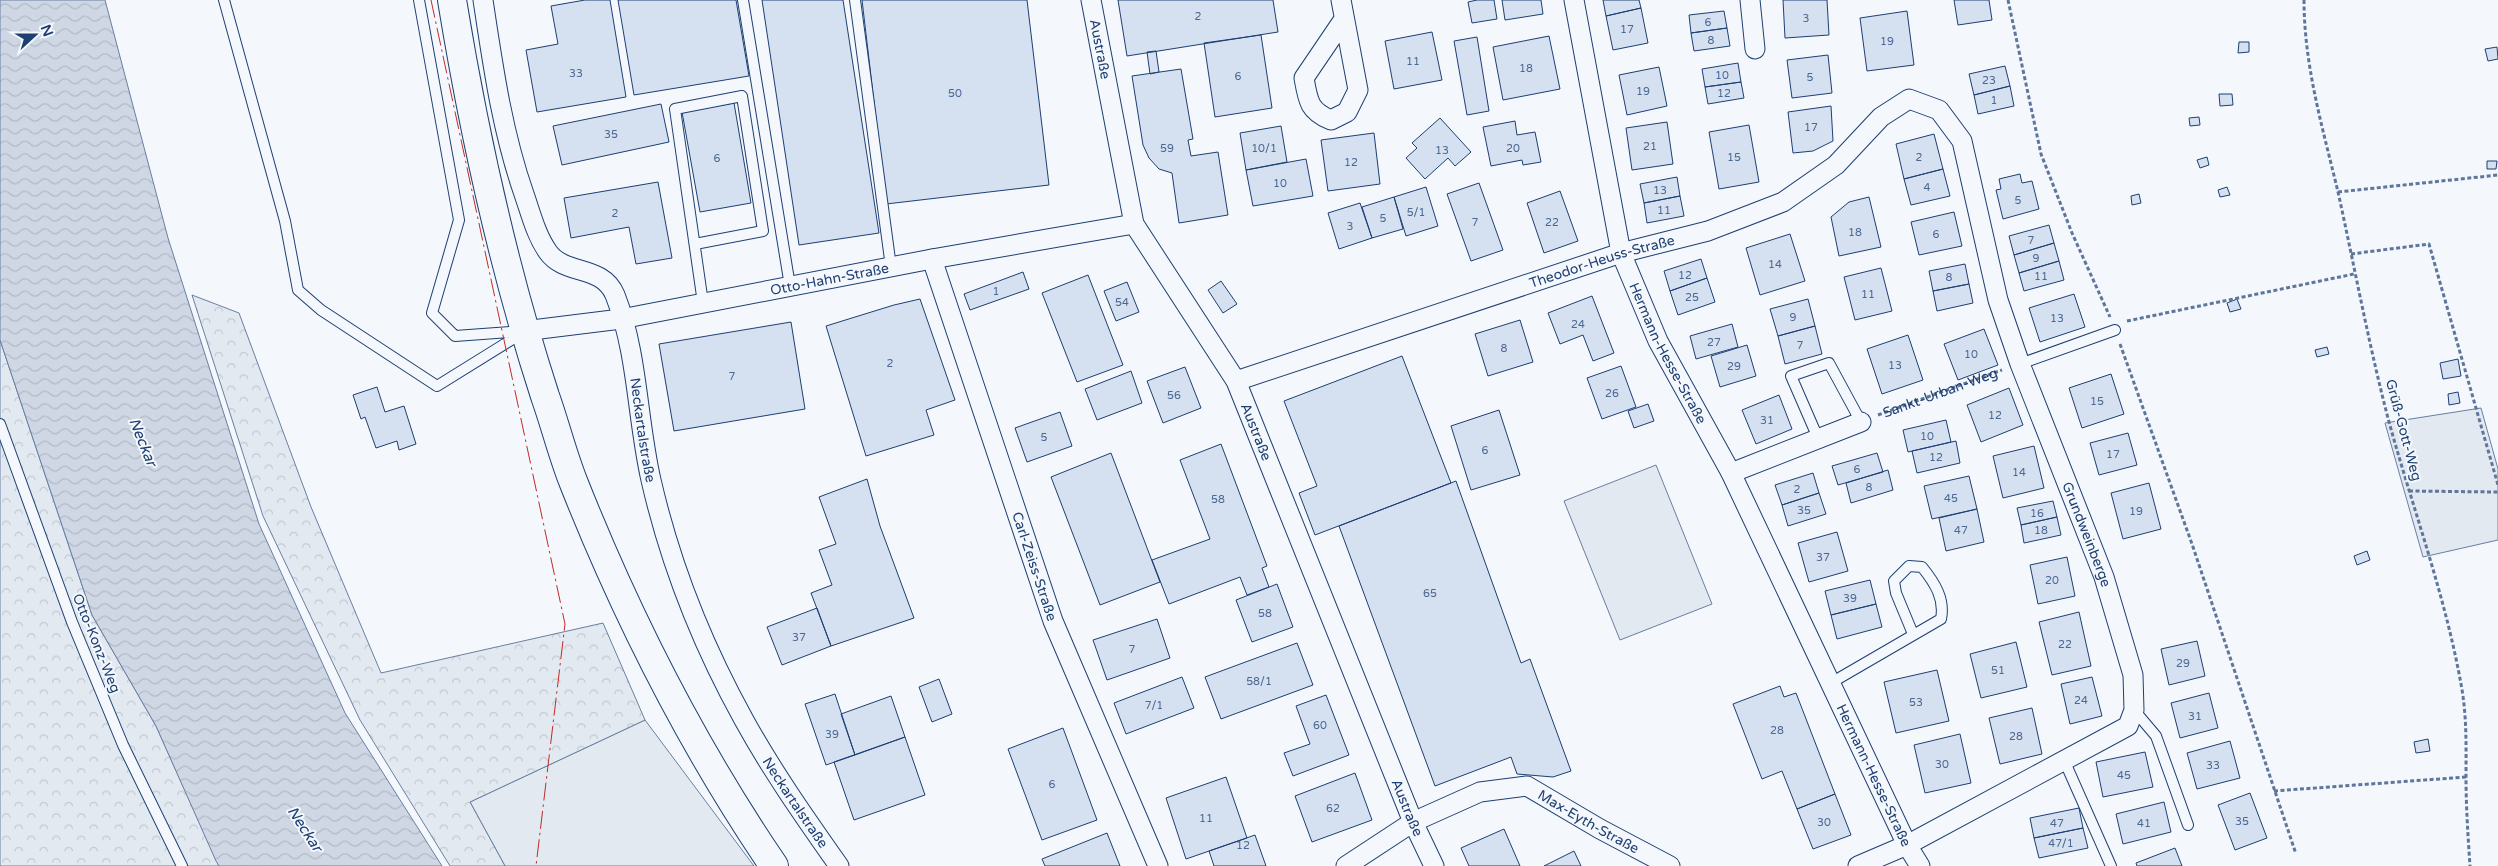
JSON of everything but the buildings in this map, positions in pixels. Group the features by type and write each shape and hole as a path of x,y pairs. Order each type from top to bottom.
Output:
{"main road":[{"path":"452,0 486,183 524,331 573,480 624,598 684,719 774,866"}],"street":[{"name":"Neckartalstraße","path":"483,0 504,128 512,161 541,242 552,258 563,265 590,271 608,283 614,294 629,345 651,480 674,560 706,642 744,720 797,806 839,866"},
{"name":"Austraße","path":"1091,0 1134,224 1236,381 1414,822 1434,866"},
{"path":"1340,0 1344,19 1358,90 1347,112 1331,120 1317,114 1309,102 1304,78 1344,19"},
{"name":"Hermann-Hesse-Straße","path":"1574,0 1621,253 1658,341 1731,474 1829,684 1907,844 1920,866"},
{"path":"1750,0 1755,49"},
{"name":"Theodor-Heuss-Straße","path":"1236,381 1621,253 1708,230 1783,202 1836,165 1881,117 1909,100 1939,110"},
{"name":"Grundweinberge","path":"1939,110 1962,141 1998,300 2020,364 2104,577 2133,676 2134,710"},
{"name":"Otto-Hahn-Straße","path":"524,331 621,318 932,259 1134,224"},
{"name":"Carl-Zeiss-Straße","path":"932,259 1053,621 1158,866"},
{"path":"1731,474 1861,422"},
{"path":"1858,866 1907,844 2128,726 2134,710"},
{"name":"Max-Eyth-Straße","path":"1346,866 1414,822 1480,792 1526,786 1600,830 1670,866"}],"lane":[{"path":"224,0 285,221 298,290 321,310 437,386 524,331"},
{"path":"419,0 459,220 432,313 454,336 524,331"},
{"path":"743,0 790,286"},
{"path":"855,0 890,267"},
{"path":"695,244 764,231 742,96 675,109 695,244 704,303"},
{"path":"2020,364 2114,327"},
{"path":"1818,438 1791,376 1829,363 1861,422"},
{"name":"Otto-Konz-Weg","path":"0,424 76,631 123,745 182,866"},
{"path":"1829,684 1941,619 1944,605 1932,580 1922,567 1908,566 1894,581 1896,594 1913,634"},
{"path":"2134,710 2156,736 2188,825"},
{"path":"2064,760 2111,866"}],"path":[{"path":"2008,0 2041,154 2072,232 2114,327 2192,544 2296,854"},
{"name":"Grüß-Gott-Weg","path":"2304,0 2304,26 2316,101 2338,192 2354,274 2389,421 2443,610 2461,684 2467,726 2466,777 2470,866"},
{"path":"2338,192 2498,175"},
{"path":"2351,254 2430,244 2498,485"},
{"path":"2114,327 2354,274"},
{"name":"Sankt-Urban-Weg","path":"1861,422 2020,364"},
{"path":"2410,492 2498,492"},
{"path":"2274,791 2466,777"}],"green space":[{"path":"192,295 239,313 311,507 381,673 603,623 645,720 470,802 505,866 450,866 360,720 263,516"},
{"path":"0,340 92,615 156,726 219,866 0,866"},
{"path":"2481,408 2498,469 2498,540 2423,557 2385,423"},
{"path":"1656,465 1712,604 1620,640 1564,501"},
{"path":"645,720 754,866 505,866 470,802"}],"water":[{"name":"Neckar","path":"0,0 105,0 168,238 259,524 345,713 442,866 219,866 216,861 156,726 92,615 0,340"}],"power":[{"path":"431,0 565,624 536,866"}]}
